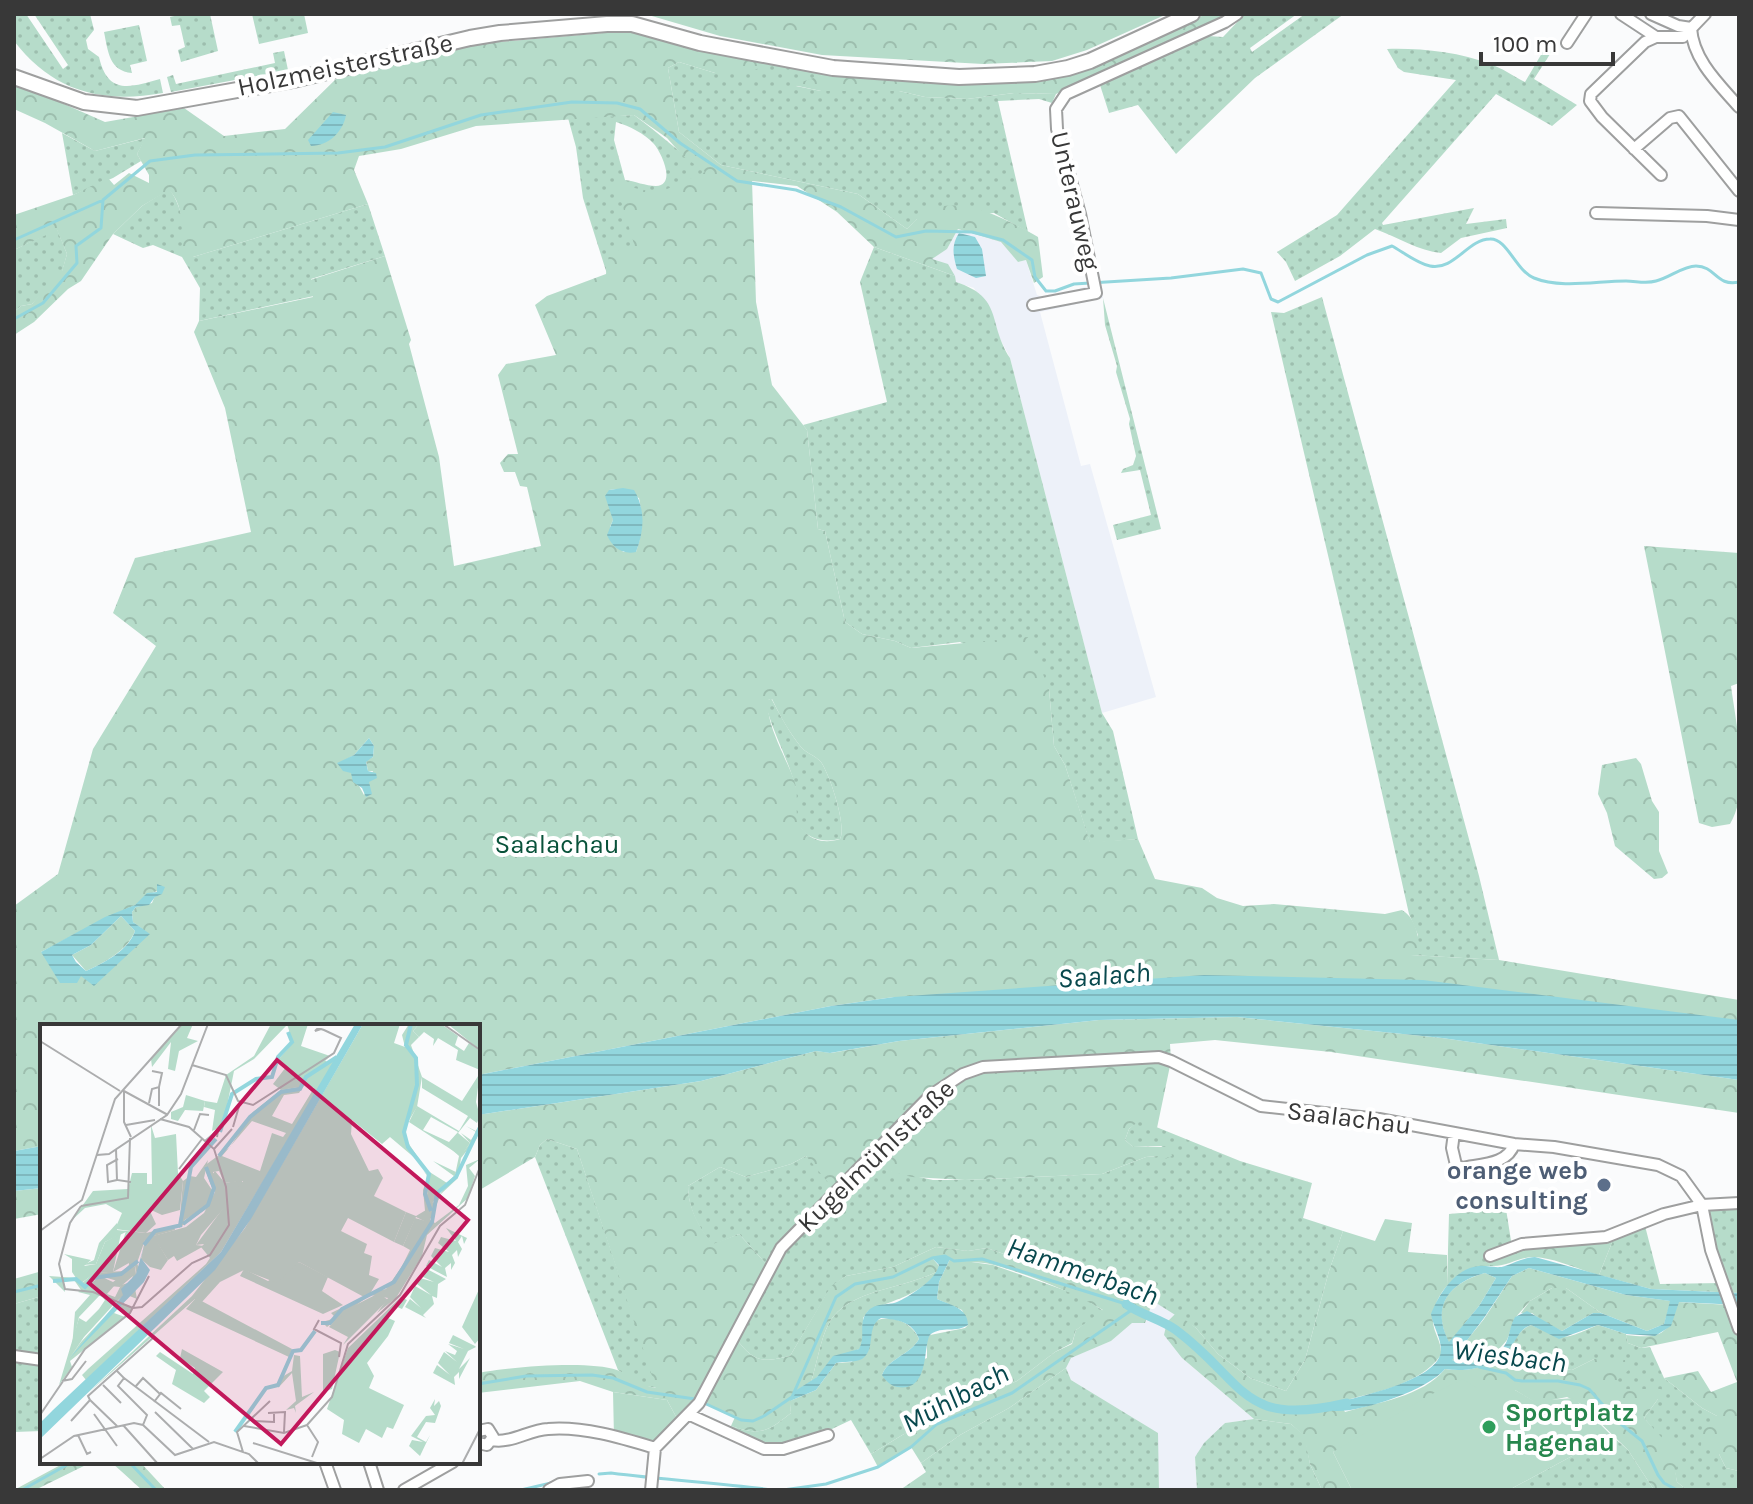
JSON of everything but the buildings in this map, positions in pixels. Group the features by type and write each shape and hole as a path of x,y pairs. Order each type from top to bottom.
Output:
{"street":[{"name":"Holzmeisterstraße","path":"14,77 84,102 137,108 306,77 470,38 607,24 632,24 700,43 833,68 959,77 1035,74 1090,61 1192,14"},
{"name":"Unterauweg","path":"1033,305 1096,293 1080,214 1057,129 1058,103 1066,94 1237,14"},
{"path":"1567,43 1586,14"},
{"path":"1621,14 1656,37"},
{"path":"1651,14 1678,26 1691,28"},
{"path":"1661,175 1590,101 1591,94 1645,42 1656,37 1683,37 1705,14"},
{"path":"1691,28 1700,58 1739,107"},
{"path":"1634,149 1670,118 1679,116 1739,191"},
{"path":"1596,213 1707,216 1739,220"},
{"name":"Kugelmühlstraße","path":"655,1448 690,1415 706,1392 781,1248 931,1095 963,1074 983,1067 1159,1057 1245,1100"},
{"name":"Saalachau","path":"1245,1100 1278,1109 1374,1118 1668,1168 1681,1176 1702,1205"},
{"path":"1454,1133 1453,1156 1456,1165 1462,1168 1504,1159 1514,1144"},
{"path":"1490,1256 1522,1244 1615,1235 1656,1217 1702,1205 1739,1203"},
{"path":"1702,1205 1711,1250 1739,1329"},
{"path":"14,1356 40,1360"},
{"path":"690,1415 764,1449 783,1449 828,1435"},
{"path":"482,1445 553,1428 593,1433 655,1448 652,1483"},
{"path":"480,1431 488,1429 492,1434 482,1445"},
{"path":"326,1464 335,1490"},
{"path":"370,1464 378,1490"},
{"path":"404,1490 450,1464"},
{"path":"549,1490 560,1484 588,1481"}],"shaded area":[{"path":"958,229 1001,241 1018,262 1026,260 1037,295 1047,299 1085,287 1101,287 1103,298 1040,312 1081,466 1090,464 1156,697 1102,713 1010,358 974,288 955,282 931,259 947,249"},
{"path":"1153,1301 1176,1313 1167,1322 1182,1358 1254,1419 1225,1423 1195,1457 1197,1490 1159,1490 1157,1433 1071,1380 1066,1368 1070,1358 1111,1341 1132,1322 1145,1323"}],"green space":[{"path":"14,14 26,14 63,69 68,65 34,14 90,14 94,30 86,40 88,49 99,57 108,78 122,86 160,79 163,93 119,97 98,95 62,82 45,72 14,41"},
{"path":"210,14 218,51 181,62 178,50 185,47 180,25 172,26 170,17"},
{"path":"252,14 304,14 308,33 259,44"},
{"path":"645,14 1167,14 1087,50 1052,61 983,64 822,55 720,36"},
{"path":"1206,14 1227,14 1056,94 1014,93 967,99 925,97 899,91 821,91 793,85 828,73 959,83 1114,57"},
{"path":"1245,14 1297,14 1250,48 1252,52 1305,14 1344,14 1255,78 1176,154 1138,105 1109,113 1100,85 1208,36 1223,37"},
{"path":"139,25 147,61 130,65 132,73 114,64 104,32"},
{"name":"Saalachau","path":"637,30 777,62 743,74 715,73 679,62 668,68 679,132 721,165 858,194 907,229 926,212 954,206 984,211 1038,237 1043,277 1034,283 1026,260 1018,262 1001,242 958,229 947,249 932,259 948,264 955,276 874,247 837,212 797,186 752,181 756,302 772,385 807,430 818,529 825,531 845,622 862,634 911,648 1028,637 1049,689 1054,746 1065,765 1090,842 1138,839 1155,879 1202,888 1217,898 1243,906 1274,904 1385,914 1402,910 1412,921 1418,935 1419,946 1411,955 1499,960 1739,1000 1739,1022 894,997 831,1006 480,1075 480,1024 40,1024 40,1146 14,1151 14,906 58,874 93,749 156,646 113,613 135,558 251,532 225,408 194,332 199,321 313,297 310,280 385,256 411,340 409,344 439,457 454,566 541,546 527,487 520,486 515,472 504,472 500,463 508,454 518,454 498,375 506,364 556,355 535,305 547,296 606,274 609,254 634,244 616,184 658,193 705,172 682,155 667,138 634,115 476,126 401,149 359,156 354,170 368,204 193,257 182,257 180,213 169,190 142,206 113,234 81,281 68,289 34,322 14,335 14,312 21,306 32,304 49,283 45,276 48,271 62,271 67,254 57,230 14,250 14,215 73,195 108,178 114,185 129,173 149,183 149,175 137,154 145,138 95,151 14,109 14,82 105,122 184,108 224,136 285,129 339,76 475,44","holes":["616,489 639,498 642,525 636,552 623,552 610,527 613,520 609,490","769,699 772,699 803,749 819,760 825,769 839,812 840,839 817,840 801,827 795,783 773,729","369,738 374,746 373,757 366,761 368,771 373,771 364,795 352,773 338,764 354,755","157,891 152,903 136,907 132,912 133,922 141,928 94,985 41,952"]},
{"path":"1545,48 1552,51 1534,79 1577,105 1552,126 1496,94 1382,223 1474,208 1466,224 1506,219 1507,228 1461,238 1441,253 1416,247 1375,229 1340,256 1295,281 1277,252 1337,215 1456,80 1404,72 1398,68 1387,49 1426,50 1465,56 1525,82"},
{"path":"284,51 288,70 171,92 167,77 173,75 176,84 275,63 273,53"},
{"path":"679,62 715,73 777,62 828,73 796,86 821,91 899,91 925,97 967,99 1014,93 1056,94 1052,103 1039,99 998,101 1028,232 994,213 917,219 907,229 858,194 721,165 679,132 668,68"},
{"path":"634,115 706,172 607,274 583,198 576,147 568,118","holes":["616,122 641,133 657,148 666,168 666,180 662,184 652,186 625,180 614,140"]},
{"path":"62,133 95,151 146,138 137,154 141,161 113,178 73,195"},
{"path":"169,189 182,219 183,257 193,257 368,204 385,256 311,279 314,296 199,321 200,288 182,257 153,245 143,248 113,234 142,206"},
{"path":"57,229 67,254 62,272 32,304 21,306 14,312 14,250"},
{"path":"874,247 955,276 956,282 981,296 992,312 1010,358 1102,713 1113,731 1138,839 1090,843 1065,765 1054,746 1049,689 960,642 911,648 862,634 845,622 825,531 818,529 807,430 803,425 887,402 860,282"},
{"path":"1322,297 1499,960 1410,955 1418,935 1409,914 1271,312 1284,313"},
{"path":"1103,298 1161,529 1117,540 1113,525 1151,515 1140,470 1121,473 1133,465 1136,456 1130,419 1105,325"},
{"path":"1644,546 1739,553 1739,683 1731,686 1741,775 1740,793 1730,824 1712,827 1699,823"},
{"path":"771,698 803,749 819,760 825,769 839,812 840,839 816,838 805,833 798,823 795,785 767,709 767,701"},
{"path":"1636,758 1659,812 1659,851 1668,873 1662,878 1654,879 1615,846 1607,813 1598,794 1602,765"},
{"path":"121,916 135,931 132,938 115,955 86,971 72,955 91,945"},
{"path":"1237,1017 1442,1038 1739,1080 1739,1113 1331,1052 1215,1040 1170,1044 1171,1061 1157,1128 1139,1121 1129,1129 1125,1140 1133,1147 1169,1147 1172,1156 1165,1159 1146,1157 1102,1174 965,1180 912,1177 872,1167 862,1168 837,1193 806,1156 791,1164 746,1177 720,1167 688,1186 695,1217 713,1244 739,1234 769,1267 734,1336 752,1356 764,1360 790,1356 831,1286 846,1276 893,1267 936,1247 968,1251 987,1248 1032,1264 1095,1268 1143,1289 1153,1301 1145,1323 1132,1323 1111,1341 1071,1358 1066,1368 1009,1408 960,1435 921,1463 911,1447 878,1467 871,1454 932,1417 1017,1381 1055,1352 1072,1344 1076,1330 1103,1310 1064,1290 1008,1269 945,1256 933,1259 939,1266 938,1271 863,1296 838,1312 826,1330 811,1382 792,1397 791,1413 769,1428 757,1431 731,1426 735,1417 696,1399 696,1409 680,1424 667,1400 613,1392 580,1381 480,1393 480,1373 549,1366 604,1367 656,1388 577,1149 547,1139 540,1145 535,1157 480,1190 480,1115 701,1081 816,1051 831,1053 899,1041 1099,1020"},
{"path":"1139,1120 1240,1161 1312,1183 1303,1218 1343,1231 1305,1360 1286,1391 1250,1378 1218,1354 1196,1328 1153,1301 1143,1289 1056,1266 1032,1264 987,1248 968,1251 936,1247 893,1267 846,1276 831,1287 790,1356 764,1360 752,1356 734,1336 769,1267 739,1234 713,1245 695,1218 688,1186 720,1167 746,1177 791,1164 806,1156 814,1163 872,1167 933,1180 1102,1174 1146,1157 1157,1156 1162,1146 1133,1147 1125,1140 1129,1129"},
{"path":"547,1139 577,1149 657,1388 640,1385 618,1370 535,1157 540,1145"},
{"path":"40,1188 40,1214 14,1219 14,1191"},
{"path":"1739,1203 1739,1293 1651,1289 1599,1275 1615,1235 1644,1222 1660,1284 1721,1283 1702,1205"},
{"path":"1506,1209 1512,1247 1487,1259 1490,1266 1467,1271 1447,1286 1449,1214"},
{"path":"1385,1219 1412,1223 1408,1252 1447,1255 1447,1286 1433,1313 1441,1355 1432,1366 1408,1381 1339,1402 1345,1412 1412,1392 1445,1369 1474,1369 1499,1357 1523,1365 1572,1370 1594,1359 1625,1360 1630,1369 1618,1379 1618,1389 1661,1389 1658,1399 1644,1418 1663,1439 1676,1443 1681,1460 1675,1469 1677,1482 1687,1490 1654,1490 1628,1450 1581,1404 1567,1397 1542,1402 1533,1401 1515,1390 1480,1390 1333,1452 1352,1490 1322,1490 1310,1464 1304,1436 1291,1424 1254,1419 1182,1358 1164,1335 1167,1322 1176,1313 1196,1328 1218,1354 1250,1378 1286,1391 1305,1360 1343,1231 1375,1241"},
{"path":"1615,1235 1599,1275 1543,1258 1529,1257 1497,1266 1490,1266 1486,1259 1512,1247"},
{"path":"950,1259 993,1265 1078,1295 1104,1311 1076,1330 1072,1343 1017,1381 932,1417 871,1454 851,1420 783,1449 727,1434 731,1426 750,1431 763,1430 791,1413 790,1401 816,1390 836,1363 852,1362 875,1321 888,1318 901,1321 912,1328 919,1339 882,1375 927,1358 927,1339 930,1335 968,1325 962,1310 937,1299 939,1282"},
{"path":"1529,1268 1626,1295 1671,1301 1664,1324 1647,1331 1601,1313 1566,1288 1552,1288 1530,1301 1515,1318 1507,1340 1494,1355 1474,1363 1451,1360 1484,1319 1512,1276"},
{"path":"938,1271 915,1291 868,1311 863,1318 863,1343 859,1349 847,1354 811,1382 826,1330 838,1312 863,1296"},
{"path":"40,1272 40,1297 14,1304 14,1279"},
{"path":"1485,1273 1496,1278 1479,1306 1449,1343 1442,1318 1446,1298 1461,1283"},
{"path":"1552,1288 1566,1288 1601,1313 1593,1313 1562,1331 1532,1313 1521,1313 1530,1301"},
{"path":"40,1297 40,1431 14,1432 14,1304"},
{"path":"1678,1302 1730,1305 1739,1329 1739,1471 1726,1468 1719,1454 1701,1447 1702,1428 1717,1425 1717,1416 1664,1378 1698,1371 1711,1392 1737,1382 1718,1332 1641,1348 1628,1343 1626,1335 1655,1335 1667,1328"},
{"path":"1531,1325 1564,1337 1598,1325 1626,1334 1628,1343 1641,1348 1650,1347 1664,1378 1717,1416 1719,1454 1726,1468 1739,1471 1739,1490 1687,1490 1677,1482 1665,1447 1644,1418 1658,1399 1649,1390 1618,1389 1618,1379 1594,1359 1572,1370 1523,1365 1499,1357"},
{"path":"1066,1368 1071,1380 1158,1433 1159,1490 900,1490 926,1472 921,1463"},
{"name":"Sportplatz Hagenau","path":"1463,1379 1480,1390 1515,1390 1534,1401 1574,1398 1611,1435 1509,1490 1352,1490 1333,1452"},
{"path":"613,1392 667,1400 680,1424 655,1448 614,1437"},
{"path":"1254,1419 1291,1424 1305,1436 1310,1464 1322,1490 1197,1490 1195,1457 1204,1443 1225,1423"},
{"path":"1611,1435 1628,1450 1654,1490 1509,1490"},
{"path":"62,1464 88,1464 35,1490 14,1490"},
{"path":"113,1464 142,1464 166,1490 142,1490"}],"water":[{"path":"333,112 346,115 342,127 329,141 311,146 308,140"},
{"path":"959,233 975,237 982,249 986,276 976,278 957,269 954,250"},
{"path":"609,490 634,490 642,513 641,536 636,552 618,549 607,535 613,520 605,496"},
{"path":"369,738 374,746 373,757 366,762 368,771 376,773 377,778 369,782 372,794 366,797 362,788 353,782 351,773 343,771 337,763 354,755"},
{"path":"157,884 165,887 162,894 149,905 136,907 132,912 133,922 150,934 94,986 81,976 77,983 60,983 41,952 105,917 135,905 147,893 157,892","holes":["121,916 135,931 122,950 86,971 72,955 91,945"]},
{"path":"1204,975 1423,980 1739,1020 1739,1080 1442,1038 1237,1017 1099,1020 899,1041 830,1053 816,1051 701,1081 480,1115 480,1075 831,1006 894,997"},
{"path":"40,1146 40,1188 14,1191 14,1151"},
{"path":"945,1256 950,1259 939,1282 937,1299 961,1310 968,1325 931,1334 921,1375 916,1382 908,1387 897,1387 882,1375 919,1339 908,1325 881,1318 873,1327 869,1350 862,1359 836,1363 816,1390 790,1401 795,1391 817,1377 833,1356 859,1349 863,1321 870,1309 897,1302 915,1292 937,1271 939,1265 932,1258"},
{"path":"1535,1257 1651,1289 1739,1293 1739,1305 1679,1302 1671,1326 1655,1336 1626,1334 1598,1325 1559,1339 1531,1325 1500,1357 1483,1366 1464,1370 1445,1369 1424,1385 1393,1399 1333,1411 1339,1402 1415,1378 1438,1360 1441,1346 1431,1314 1438,1298 1455,1277 1470,1268 1502,1267","holes":["1529,1268 1626,1295 1670,1301 1664,1324 1647,1331 1601,1313 1593,1313 1562,1331 1527,1311 1515,1317 1506,1343 1496,1355 1475,1363 1452,1360 1512,1276","1485,1273 1496,1278 1479,1306 1449,1342 1442,1318 1446,1298 1461,1283"]}],"waterway":[{"path":"14,240 103,200 150,161 195,155 338,153 385,147 481,115 572,102 617,103 640,109 680,143 737,181 796,190 841,207 896,237 926,231 972,232 1003,240 1032,260 1035,277 1046,291 1074,284 1171,278 1243,269 1261,273 1271,299 1278,302 1367,255 1392,246 1421,263 1439,266 1454,260 1482,240 1490,239 1502,244 1528,274 1545,281 1567,284 1648,282 1696,266 1708,269 1725,282 1739,282"},
{"path":"14,319 43,303 77,263 76,246 101,228 103,200"},
{"name":"Hammerbach","path":"704,1403 741,1420 753,1421 764,1416 792,1397 836,1297 855,1284 893,1277 932,1258 945,1256 954,1261 982,1259 1126,1304"},
{"path":"14,1292 40,1286"},
{"name":"Hammerbach","path":"1126,1304 1176,1330 1248,1396 1265,1405 1285,1410 1347,1403"},
{"name":"Mühlbach","path":"783,1490 826,1484 878,1467 911,1447 937,1424 1012,1393 1133,1309"},
{"name":"Wiesbach","path":"1479,1367 1506,1373 1515,1380 1558,1381 1589,1389 1616,1420 1642,1441 1658,1475 1664,1483 1677,1490"},
{"path":"480,1384 526,1376 592,1375 613,1378 647,1392 695,1399"},
{"path":"22,1490 68,1464"},
{"path":"131,1464 156,1490"},
{"name":"Mühlbach","path":"599,1474 773,1490"},
{"path":"521,1490 551,1483"}],"place":[{"name":"orange web consulting","path":"1604,1185"},
{"name":"Sportplatz Hagenau","path":"1489,1427"}],"water label":[{"name":"Saalach","path":"1104,975"}]}
